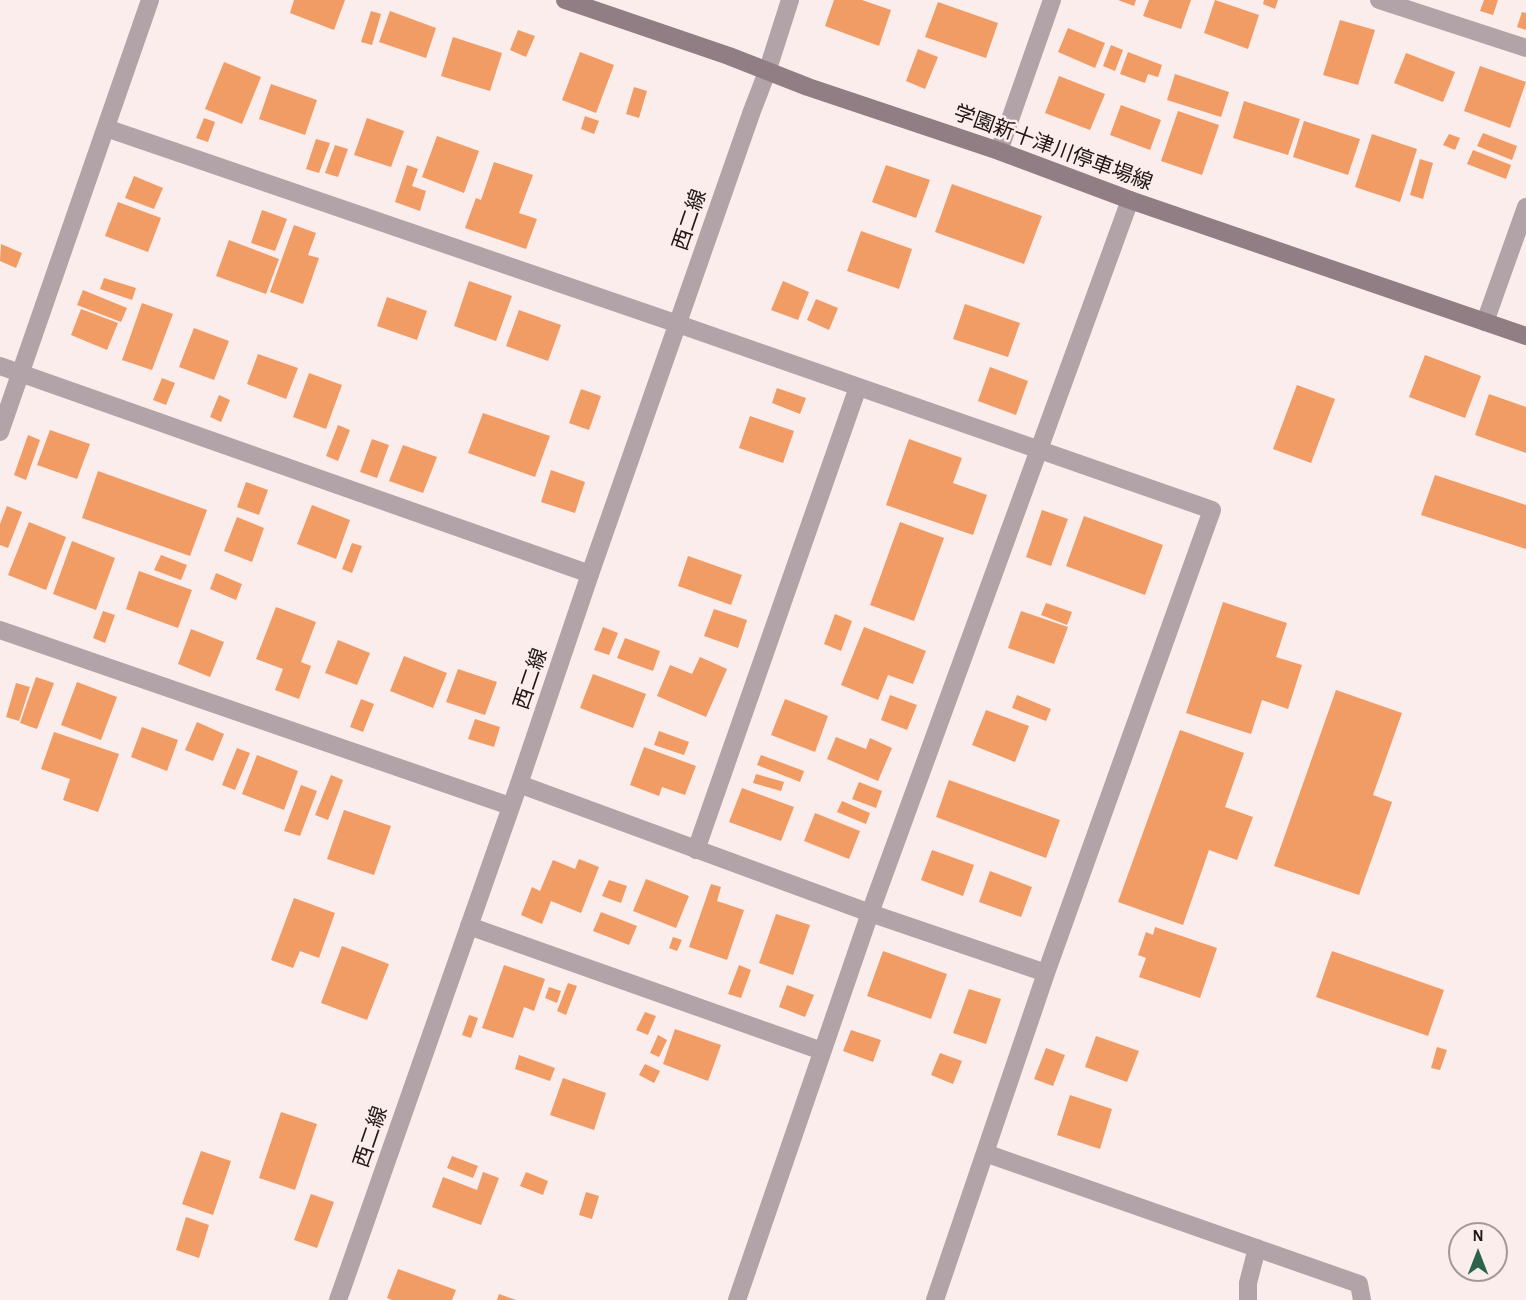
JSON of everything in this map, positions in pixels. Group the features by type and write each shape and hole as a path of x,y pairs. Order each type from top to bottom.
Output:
{"main road":[{"name":"学園新十津川停車場線","path":"565,0 999,151 1130,200 1526,336"}],"street":[{"path":"0,432 150,0"},
{"name":"西二線","path":"338,1300 767,72 790,0"},
{"path":"999,151 1052,0"},
{"path":"1379,0 1526,48"},
{"path":"106,128 1212,510 1046,973 935,1300"},
{"path":"737,1300 870,913 1130,200"},
{"path":"1485,322 1526,207"},
{"path":"0,366 590,574"},
{"path":"696,850 858,387"},
{"path":"0,630 510,806"},
{"path":"519,784 870,913 1046,973"},
{"path":"469,926 822,1051"},
{"path":"985,1153 1359,1284 1362,1300"},
{"path":"1248,1300 1248,1283 1257,1248"}],"building":[{"path":"294,0 345,0 334,30 290,13"},
{"path":"834,0 862,0 891,10 879,46 825,26"},
{"path":"1118,0 1136,0 1134,6"},
{"path":"1149,0 1191,0 1181,29 1143,16"},
{"path":"1215,0 1259,15 1248,49 1204,33"},
{"path":"1264,0 1278,0 1275,9 1263,4"},
{"path":"1484,0 1498,0 1493,15 1480,11"},
{"path":"938,2 998,23 986,58 925,37"},
{"path":"371,11 381,14 372,45 361,42"},
{"path":"390,11 436,28 426,58 379,42"},
{"path":"1522,12 1526,13 1526,30 1517,27"},
{"path":"1340,20 1375,30 1358,85 1323,75"},
{"path":"1068,28 1105,43 1095,68 1058,52"},
{"path":"518,30 535,36 526,57 510,50"},
{"path":"453,37 502,53 490,91 441,76"},
{"path":"1111,45 1123,50 1115,71 1103,66"},
{"path":"918,49 938,57 925,89 906,81"},
{"path":"580,52 614,65 596,113 562,100"},
{"path":"1128,52 1162,65 1158,77 1148,74 1145,83 1120,74"},
{"path":"1406,53 1455,72 1443,102 1394,83"},
{"path":"224,62 261,77 242,124 205,109"},
{"path":"1480,66 1526,82 1510,128 1464,111"},
{"path":"1175,74 1229,92 1221,117 1167,100"},
{"path":"1059,76 1105,94 1090,130 1045,113"},
{"path":"271,84 317,100 305,135 259,119"},
{"path":"634,87 647,91 639,118 626,114"},
{"path":"1244,101 1300,119 1288,155 1233,138"},
{"path":"1121,105 1161,120 1150,150 1110,135"},
{"path":"1178,111 1219,125 1202,175 1161,161"},
{"path":"585,116 599,121 594,134 581,129"},
{"path":"204,118 215,122 208,142 196,138"},
{"path":"367,118 404,131 391,167 354,155"},
{"path":"1304,121 1360,139 1348,175 1293,157"},
{"path":"1483,133 1517,146 1512,160 1477,146"},
{"path":"1372,134 1417,149 1400,202 1355,187"},
{"path":"1449,134 1460,138 1455,150 1443,145"},
{"path":"437,136 479,151 464,193 422,177"},
{"path":"316,139 330,143 319,173 306,169"},
{"path":"335,145 348,149 338,177 325,173"},
{"path":"1473,150 1511,165 1506,179 1467,164"},
{"path":"1420,159 1433,163 1423,199 1410,195"},
{"path":"494,162 533,175 519,213 537,219 526,249 465,228 476,198 481,200"},
{"path":"407,165 418,169 412,186 426,191 420,211 395,202"},
{"path":"886,165 930,180 916,218 872,202"},
{"path":"134,176 163,188 154,209 125,198"},
{"path":"952,184 1042,216 1024,264 935,232"},
{"path":"118,202 161,218 148,252 105,236"},
{"path":"262,210 287,219 275,251 251,243"},
{"path":"294,225 316,233 308,255 319,258 303,304 270,292"},
{"path":"861,231 912,249 899,289 847,271"},
{"path":"229,240 279,259 266,294 216,276"},
{"path":"1,244 22,253 16,268 0,261"},
{"path":"104,278 136,288 132,300 100,289"},
{"path":"469,281 512,296 496,341 454,326"},
{"path":"783,281 809,292 798,320 771,310"},
{"path":"83,290 127,308 121,322 77,305"},
{"path":"387,297 427,311 417,340 377,326"},
{"path":"816,299 838,308 829,330 807,320"},
{"path":"142,303 173,314 152,370 122,360"},
{"path":"965,304 1020,323 1008,357 953,339"},
{"path":"81,309 118,323 107,350 71,335"},
{"path":"519,310 561,325 548,361 506,346"},
{"path":"194,328 229,341 214,380 179,367"},
{"path":"258,354 298,368 286,399 247,384"},
{"path":"1425,355 1481,376 1465,418 1409,397"},
{"path":"990,367 1028,381 1016,415 978,401"},
{"path":"309,373 342,385 326,429 293,417"},
{"path":"162,378 175,383 166,405 153,400"},
{"path":"1297,385 1335,399 1311,463 1273,449"},
{"path":"777,388 806,398 800,414 772,403"},
{"path":"581,389 601,396 589,430 569,423"},
{"path":"1489,394 1526,407 1526,453 1475,435"},
{"path":"219,395 230,400 221,422 210,417"},
{"path":"483,413 550,436 535,477 468,453"},
{"path":"750,416 794,431 783,463 739,448"},
{"path":"338,425 350,430 338,461 326,456"},
{"path":"50,430 90,444 77,479 37,465"},
{"path":"28,435 40,440 26,480 14,475"},
{"path":"372,439 389,445 377,478 360,472"},
{"path":"909,439 962,458 953,483 987,495 973,535 886,505"},
{"path":"403,445 437,457 423,493 389,481"},
{"path":"551,470 585,482 575,513 541,502"},
{"path":"98,471 207,510 190,556 82,518"},
{"path":"1435,475 1526,505 1526,549 1421,515"},
{"path":"246,482 268,490 259,515 237,507"},
{"path":"312,505 350,520 336,559 297,544"},
{"path":"7,506 22,512 8,548 0,545 0,524"},
{"path":"1042,510 1068,519 1051,566 1026,557"},
{"path":"1084,516 1163,545 1145,595 1066,566"},
{"path":"237,517 264,528 252,562 224,551"},
{"path":"29,522 66,537 46,590 8,575"},
{"path":"900,522 944,538 914,621 870,605"},
{"path":"72,541 115,558 96,610 53,594"},
{"path":"352,543 362,546 352,573 342,569"},
{"path":"161,555 187,565 181,580 154,570"},
{"path":"688,556 742,575 731,605 678,586"},
{"path":"139,571 192,590 178,628 126,609"},
{"path":"216,573 242,584 236,600 210,589"},
{"path":"1223,602 1287,623 1276,657 1302,665 1288,709 1262,700 1251,734 1186,713"},
{"path":"1046,603 1072,612 1067,625 1041,615"},
{"path":"276,607 316,622 301,662 311,666 299,699 275,690 283,669 256,659"},
{"path":"714,609 747,620 738,648 704,636"},
{"path":"103,611 115,615 105,643 93,638"},
{"path":"1021,611 1068,627 1054,664 1008,648"},
{"path":"835,614 852,621 841,651 824,644"},
{"path":"603,627 618,633 609,655 594,650"},
{"path":"864,627 926,651 913,684 888,675 878,700 841,685"},
{"path":"191,629 224,642 210,677 178,664"},
{"path":"625,638 660,651 653,671 617,658"},
{"path":"338,640 370,653 357,685 325,673"},
{"path":"404,656 447,673 433,708 390,691"},
{"path":"700,657 727,669 706,717 657,696 670,665 692,674"},
{"path":"458,669 497,682 485,715 446,702"},
{"path":"593,674 646,694 633,728 580,708"},
{"path":"36,677 54,683 37,729 20,723"},
{"path":"77,682 117,697 101,740 61,725"},
{"path":"16,683 30,687 19,721 6,717"},
{"path":"1336,690 1402,713 1373,795 1392,802 1359,895 1274,866"},
{"path":"890,695 917,705 907,730 881,720"},
{"path":"1017,695 1051,709 1046,721 1012,708"},
{"path":"361,699 374,704 363,732 350,727"},
{"path":"785,699 828,716 815,752 771,735"},
{"path":"986,710 1029,726 1015,762 972,745"},
{"path":"475,719 500,727 494,747 468,739"},
{"path":"197,722 224,734 213,761 185,750"},
{"path":"142,727 178,740 167,771 131,757"},
{"path":"1180,730 1244,753 1225,807 1253,817 1237,860 1209,850 1183,925 1118,902"},
{"path":"659,731 689,742 684,755 654,745"},
{"path":"54,732 119,754 98,812 63,800 70,779 41,769"},
{"path":"836,737 866,749 870,738 892,748 878,781 827,759"},
{"path":"644,747 696,766 685,795 662,787 659,796 630,785"},
{"path":"237,748 250,753 235,790 222,785"},
{"path":"257,755 298,771 284,810 242,794"},
{"path":"761,755 804,771 800,782 757,765"},
{"path":"756,774 784,782 781,791 753,783"},
{"path":"331,775 343,780 328,820 315,815"},
{"path":"949,780 1060,820 1046,858 936,817"},
{"path":"859,782 882,791 876,808 852,799"},
{"path":"301,785 317,791 300,836 284,831"},
{"path":"742,788 794,807 781,841 729,822"},
{"path":"842,801 870,813 866,824 837,812"},
{"path":"344,810 391,826 374,875 327,859"},
{"path":"815,813 860,831 849,859 804,841"},
{"path":"932,850 974,865 963,896 921,880"},
{"path":"579,859 599,867 581,913 551,901 542,924 521,915 532,887 540,891 553,860 575,869"},
{"path":"990,871 1032,887 1021,917 979,902"},
{"path":"646,879 689,896 676,928 633,911"},
{"path":"609,880 627,886 621,903 602,896"},
{"path":"711,884 721,887 717,901 744,910 727,960 689,947"},
{"path":"294,898 335,913 319,958 300,951 293,968 271,960"},
{"path":"601,912 637,926 629,945 593,931"},
{"path":"776,914 810,925 793,975 759,963"},
{"path":"1155,927 1217,948 1200,998 1139,977 1146,958 1138,955 1146,932 1153,935"},
{"path":"673,937 682,940 677,951 669,948"},
{"path":"342,946 389,964 367,1020 321,1003"},
{"path":"883,951 947,974 931,1019 867,996"},
{"path":"1332,951 1444,990 1428,1036 1316,997"},
{"path":"504,965 545,979 534,1011 524,1007 513,1038 482,1028"},
{"path":"739,965 751,970 741,998 728,994"},
{"path":"568,983 577,986 566,1015 557,1011"},
{"path":"787,985 814,995 805,1017 779,1007"},
{"path":"549,987 561,991 557,1003 545,998"},
{"path":"969,989 1001,999 986,1044 953,1033"},
{"path":"645,1012 656,1016 648,1035 636,1030"},
{"path":"469,1015 478,1018 471,1038 462,1035"},
{"path":"675,1029 721,1045 708,1081 663,1064"},
{"path":"851,1030 881,1040 873,1062 843,1051"},
{"path":"658,1035 667,1040 659,1057 650,1053"},
{"path":"1096,1036 1139,1051 1127,1082 1085,1067"},
{"path":"1437,1047 1447,1050 1440,1070 1431,1068"},
{"path":"1046,1048 1065,1055 1053,1086 1034,1079"},
{"path":"940,1053 962,1061 953,1084 931,1075"},
{"path":"519,1055 555,1068 550,1081 515,1069"},
{"path":"645,1064 660,1071 654,1083 639,1075"},
{"path":"563,1078 606,1093 594,1130 550,1115"},
{"path":"1070,1095 1112,1109 1100,1149 1057,1135"},
{"path":"281,1112 317,1124 295,1190 259,1178"},
{"path":"201,1151 231,1161 213,1215 182,1204"},
{"path":"452,1156 478,1166 473,1178 447,1168"},
{"path":"483,1172 499,1178 481,1225 432,1207 443,1177 477,1190"},
{"path":"526,1172 548,1181 543,1195 520,1186"},
{"path":"586,1192 599,1196 592,1219 579,1215"},
{"path":"311,1194 334,1202 317,1248 294,1240"},
{"path":"186,1217 209,1225 199,1258 176,1250"},
{"path":"398,1269 456,1290 452,1300 392,1300 387,1298"},
{"path":"499,1294 516,1300 497,1300"}]}
